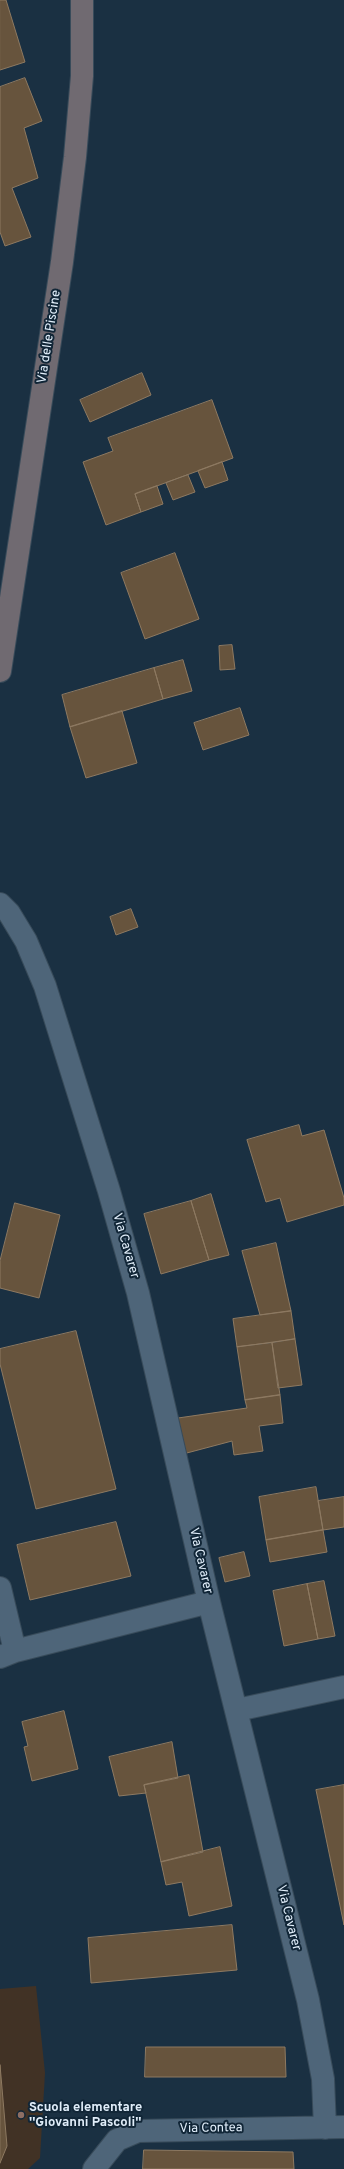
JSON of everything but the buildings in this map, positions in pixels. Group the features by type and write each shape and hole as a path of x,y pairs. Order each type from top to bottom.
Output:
{"street":[{"name":"Via delle Piscine","path":"0,671 62,262 74,165 82,76 82,0"},
{"name":"Via Cavarer","path":"0,904 8,913 26,941 45,986 109,1191 138,1293 209,1602 308,2000 334,2128"},
{"name":"Via Cavarer","path":"0,1588 8,1654 209,1602"},
{"path":"237,1710 344,1687"},
{"name":"Via Contea","path":"94,2169 117,2140 138,2131 334,2128"}],"shaded area":[{"name":"Scuola elementare ''Giovanni Pascoli''","path":"36,1986 45,2073 40,2158 28,2169 0,2169 0,1989"}],"place":[{"name":"Scuola elementare ''Giovanni Pascoli''","path":"21,2115"}]}
